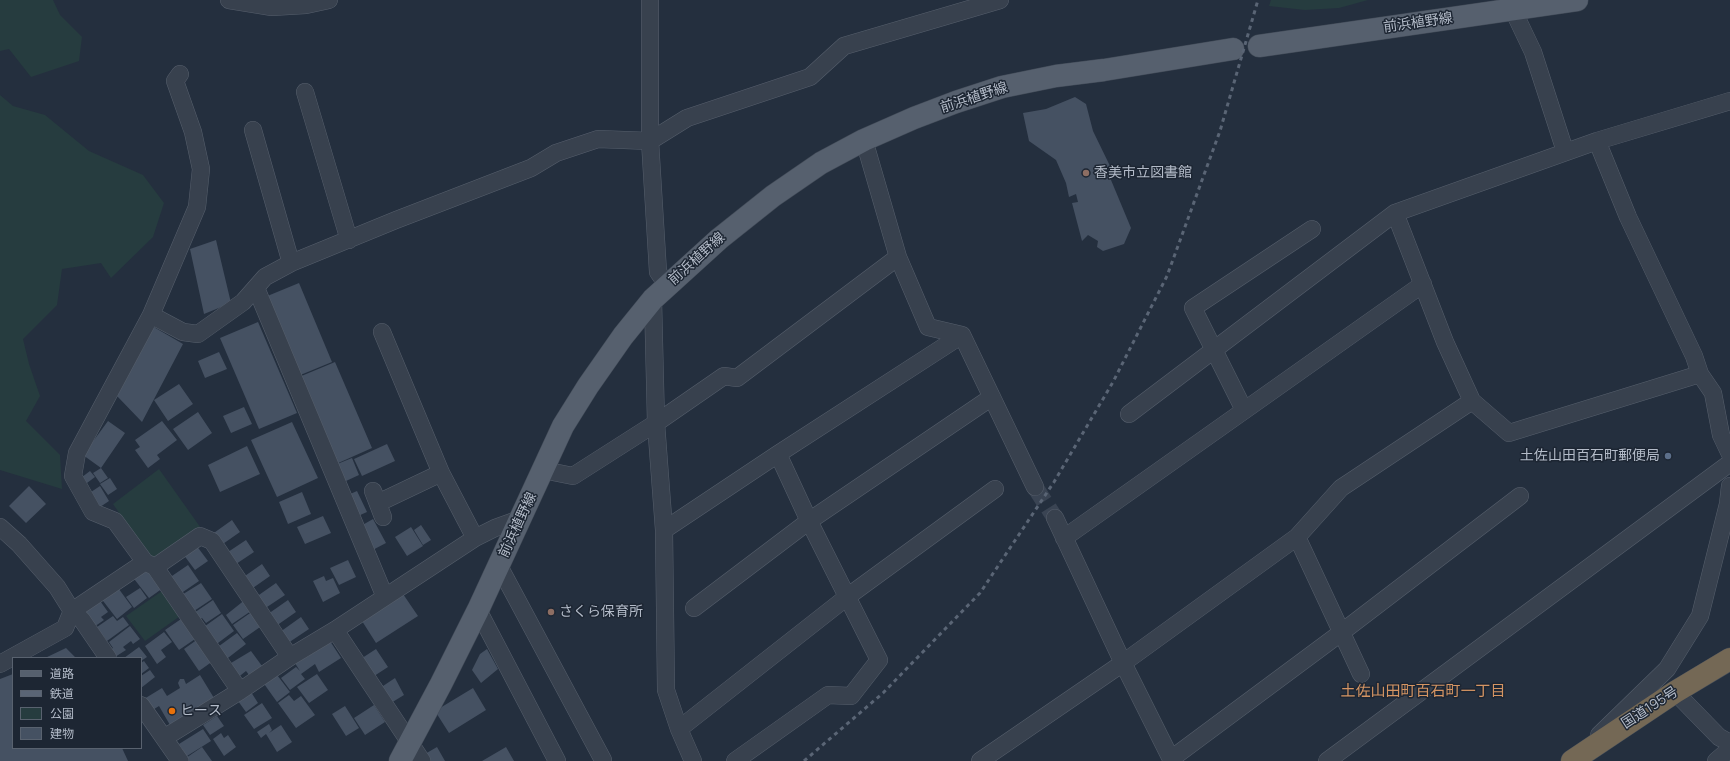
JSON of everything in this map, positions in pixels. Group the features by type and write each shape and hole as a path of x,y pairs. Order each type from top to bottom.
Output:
{"highway":[{"name":"国道195号","path":"1573,760 1675,692 1730,659"}],"main road":[{"name":"前浜植野線","path":"1258,46 1512,5 1577,0"},
{"name":"前浜植野線","path":"406,752 478,610 563,426 588,386 623,336 660,292 718,239 773,196 821,163 864,140 942,107 1002,87 1056,76 1104,70 1233,49"}],"street":[{"path":"229,0 272,7 306,5 329,0"},
{"path":"650,0 650,141 660,292 656,423 664,530 666,690 679,729 693,761"},
{"path":"151,315 183,332 198,334 243,302 265,277 291,263 396,220 531,168 556,154 598,139 650,141 687,118 810,77 844,46 960,6 1000,0"},
{"path":"1512,5 1533,52 1565,151"},
{"path":"180,74 175,81 193,132 201,169 197,207 151,315 77,453 73,476 93,512 115,521 150,565 240,691"},
{"path":"305,92 349,240"},
{"path":"1130,414 1395,213 1565,151 1730,101"},
{"path":"253,130 291,263"},
{"path":"864,140 898,257 928,327 962,335"},
{"path":"1597,141 1628,217 1694,356 1700,374 1712,392 1721,435 1730,454"},
{"path":"1395,213 1445,342 1472,401 1509,433 1700,374"},
{"path":"1244,410 1193,308 1312,229"},
{"path":"543,470 573,476 656,423 724,376 737,378 898,257"},
{"path":"1064,538 1423,284"},
{"path":"256,288 385,597"},
{"path":"382,332 441,473 475,538"},
{"path":"962,335 1035,487"},
{"path":"664,530 962,335"},
{"path":"694,608 809,521 992,397"},
{"path":"980,761 1123,663 1296,537 1341,488 1472,401"},
{"path":"736,761 828,695 850,696 879,660 809,521 778,454"},
{"path":"1327,761 1730,462"},
{"path":"378,504 441,473"},
{"path":"1573,760 1667,669 1700,616 1728,504 1730,486"},
{"path":"679,729 847,597 995,489"},
{"path":"1055,518 1123,663 1172,760 1520,496"},
{"path":"164,738 240,691 290,657 335,630 475,538 495,528 520,520"},
{"path":"0,527 19,544 57,587 72,611 82,620 107,657"},
{"path":"13,657 65,628 72,611 200,536 212,541 290,657"},
{"path":"1296,537 1362,674"},
{"path":"0,544 19,544"},
{"path":"499,566 603,760"},
{"path":"478,610 557,761"},
{"path":"335,630 406,752 422,761"},
{"path":"0,664 12,657"},
{"path":"1675,692 1719,737 1730,743"},
{"path":"142,706 180,761"},
{"path":"1716,761 1730,749"}],"green space":[{"path":"0,0 53,0 60,15 82,37 79,61 31,77 9,49 0,51"},
{"path":"1271,0 1368,0 1339,8 1305,10 1269,6"},
{"path":"0,95 13,106 45,115 89,151 143,175 164,203 153,237 111,278 101,263 62,269 57,305 23,339 29,364 40,396 26,421 60,455 62,489 0,470"},
{"path":"159,469 203,531 154,564 113,504"},
{"path":"165,589 183,614 145,641 126,616"}],"building":[{"name":"香美市立図書館","path":"1075,97 1086,104 1093,131 1110,166 1111,180 1131,228 1124,244 1103,251 1097,247 1098,241 1088,235 1082,241 1072,203 1078,202 1076,194 1069,197 1066,183 1056,160 1029,141 1023,113 1046,109"},
{"path":"216,240 231,303 204,314 190,249"},
{"path":"299,283 332,362 298,376 265,297"},
{"path":"258,322 297,413 259,429 220,338"},
{"path":"152,326 183,344 142,422 117,396"},
{"path":"219,352 227,369 205,378 198,361"},
{"path":"335,362 372,448 336,464 299,377"},
{"path":"179,384 193,404 168,421 154,400"},
{"path":"244,407 252,424 231,433 223,416"},
{"path":"198,412 212,433 188,450 173,429"},
{"path":"108,421 125,433 101,468 83,455"},
{"path":"162,421 177,440 157,455 160,459 148,468 135,450 140,447 135,440"},
{"path":"292,422 318,478 277,497 251,440"},
{"path":"387,444 395,461 362,476 354,459"},
{"path":"247,446 260,474 220,492 208,465"},
{"path":"352,458 359,475 333,487 325,469"},
{"path":"101,468 108,478 100,483 93,473"},
{"path":"90,471 95,477 87,483 82,477"},
{"path":"110,478 117,489 108,495 100,484"},
{"path":"29,486 46,504 26,523 9,506"},
{"path":"100,486 109,501 100,507 91,492"},
{"path":"357,491 367,512 349,520 339,499"},
{"path":"302,492 311,514 288,524 279,502"},
{"path":"323,516 331,533 305,544 297,527"},
{"path":"373,519 386,543 365,554 352,531"},
{"path":"232,520 240,532 220,546 211,535"},
{"path":"421,525 431,540 423,545 414,530"},
{"path":"411,527 423,546 407,556 395,537"},
{"path":"246,540 254,552 233,566 225,554"},
{"path":"196,545 208,561 195,570 183,554"},
{"path":"348,560 356,577 339,585 330,568"},
{"path":"262,564 270,576 250,590 242,578"},
{"path":"188,565 199,581 180,594 169,578"},
{"path":"152,571 163,588 149,598 131,575"},
{"path":"324,576 326,581 333,578 340,593 323,602 313,581"},
{"path":"201,583 212,599 191,613 180,596"},
{"path":"276,583 285,595 264,609 256,597"},
{"path":"116,585 132,607 117,619 100,597"},
{"path":"140,588 147,598 134,608 126,597"},
{"path":"403,594 418,616 376,643 362,621"},
{"path":"98,598 108,612 101,617 104,620 94,627 81,609"},
{"path":"246,599 254,609 232,624 226,615"},
{"path":"213,600 221,613 206,623 202,618 196,622 191,615"},
{"path":"288,600 296,612 276,626 268,614"},
{"path":"253,611 263,625 243,639 233,625"},
{"path":"222,614 234,631 214,646 201,629"},
{"path":"113,616 117,621 123,617 129,625 107,641 97,627"},
{"path":"184,617 198,637 179,650 165,630"},
{"path":"301,617 309,629 288,643 280,632"},
{"path":"130,626 140,639 133,644 131,641 123,647 126,650 115,657 110,650 113,648 109,642"},
{"path":"164,632 172,642 161,650 166,657 157,664 145,646"},
{"path":"237,633 246,644 224,661 215,649"},
{"path":"328,638 341,658 319,672 315,664 301,674 305,679 290,690 281,678 296,667 300,671 293,660 305,652 309,657 306,652"},
{"path":"198,639 213,661 199,671 184,649"},
{"path":"139,647 147,657 142,660 142,657 125,657"},
{"path":"66,648 75,657 47,657"},
{"path":"376,649 388,667 368,680 356,662"},
{"path":"487,649 498,669 481,683 472,670 480,654"},
{"path":"251,651 262,666 249,675 246,671 236,679 226,666"},
{"path":"144,661 149,668 142,673 142,662"},
{"path":"150,670 155,677 142,687 142,675"},
{"path":"274,671 290,692 277,702 262,681"},
{"path":"12,674 12,749 122,749 128,761 0,761 0,679"},
{"path":"317,674 328,690 309,703 297,687"},
{"path":"200,675 214,698 170,725 159,706 151,711 144,699 162,688 167,696 180,688 178,683 180,679 184,679 186,684"},
{"path":"395,678 404,695 386,706 374,687 381,683 383,686"},
{"path":"473,688 486,710 449,733 435,711"},
{"path":"251,692 258,703 246,712 238,701"},
{"path":"289,695 294,701 301,696 315,715 296,728 278,703"},
{"path":"262,703 272,718 254,729 244,715"},
{"path":"374,705 385,722 365,735 354,718"},
{"path":"345,706 359,728 346,736 332,714"},
{"path":"217,716 224,726 210,735 203,725"},
{"path":"269,724 272,730 269,733 281,725 292,742 277,752 266,734 261,738 257,732"},
{"path":"203,729 211,741 187,756 179,744"},
{"path":"221,733 224,738 228,735 236,747 224,756 213,739"},
{"path":"202,747 212,761 183,760"},
{"path":"437,747 445,761 420,761 418,758"},
{"path":"506,747 514,761 482,761"}],"tunnel":[{"path":"1035,487 1055,518"}],"railway":[{"path":"804,761 883,693 980,593 1054,482 1113,382 1167,276 1220,131 1258,0"}],"place":[{"name":"香美市立図書館","path":"1086,173"},
{"name":"土佐山田百石町郵便局","path":"1668,456"},
{"name":"さくら保育所","path":"551,612"},
{"name":"ヒース","path":"172,711"}],"district":[{"name":"土佐山田町百石町一丁目","path":"1423,692"}]}
